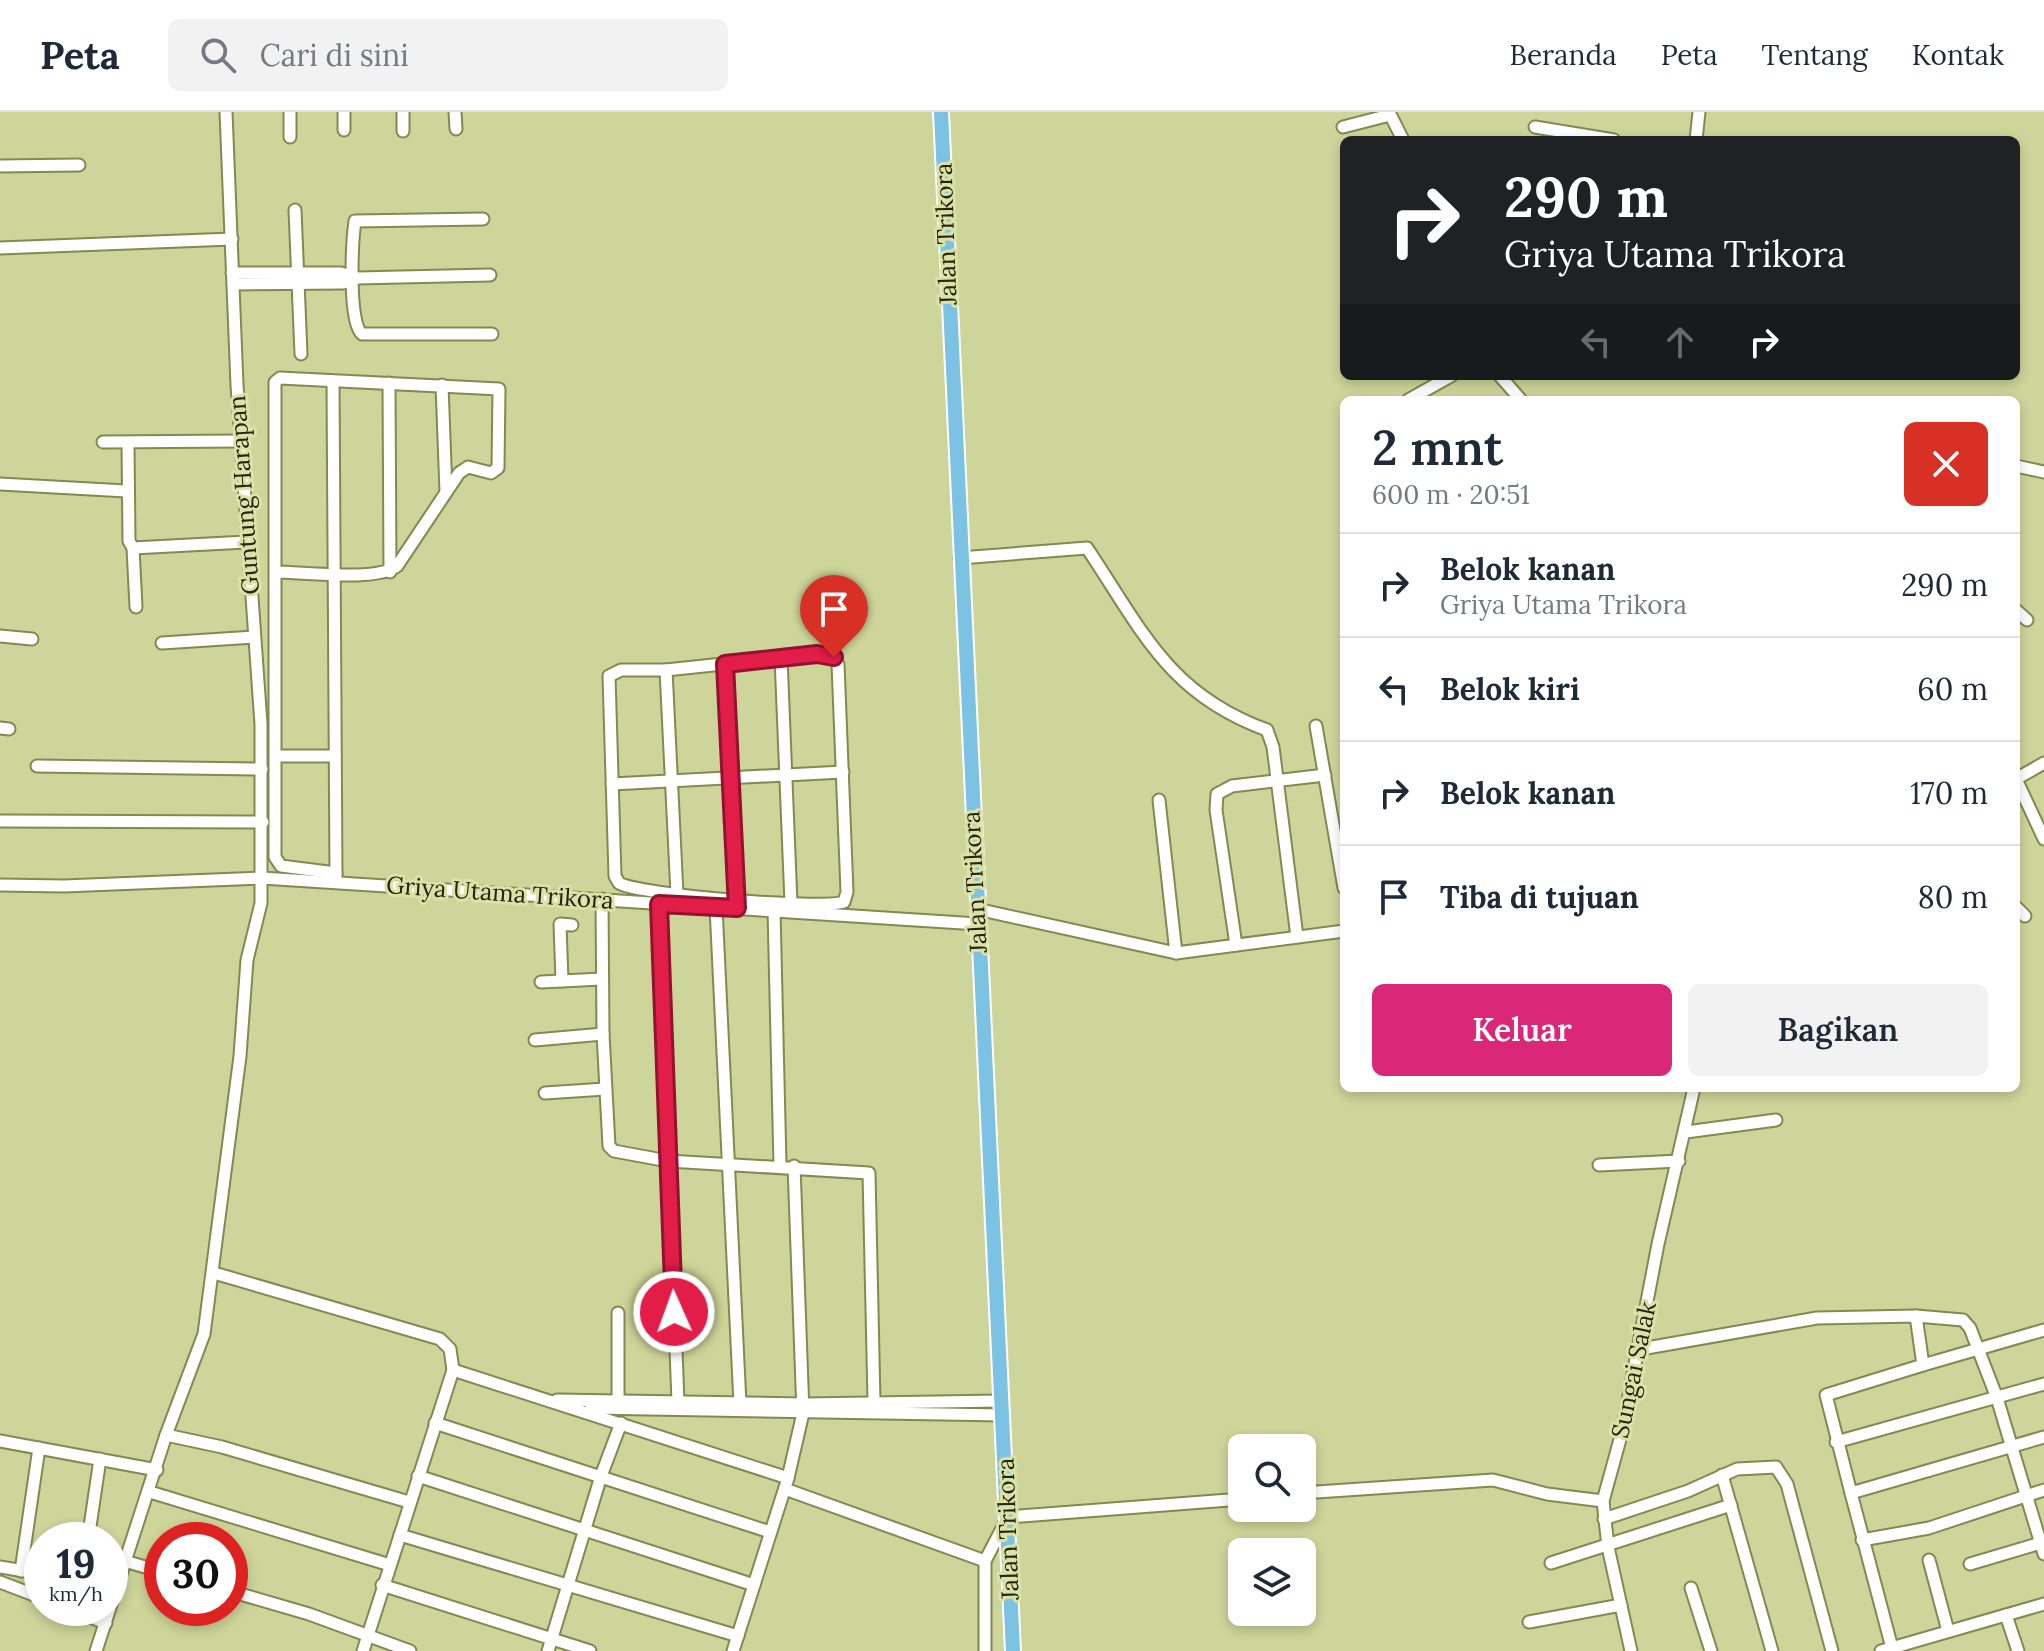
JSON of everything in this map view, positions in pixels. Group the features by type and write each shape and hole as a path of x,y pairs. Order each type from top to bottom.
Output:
{"main road":[{"name":"Jalan Trikora","path":"941,112 1013,1651"}],"street":[{"name":"Guntung Harapan","path":"128,1562 166,1435 204,1334 240,1056 247,960 261,903 262,769 240,441 226,112"},
{"path":"290,112 290,137"},
{"path":"344,112 344,130"},
{"path":"403,112 403,131"},
{"path":"455,112 456,129"},
{"path":"1696,136 1699,112"},
{"path":"1343,127 1390,113 1401,136"},
{"path":"1535,127 1590,136"},
{"path":"0,166 79,165"},
{"path":"295,210 301,354"},
{"path":"483,219 356,220 354,278 360,333 492,334"},
{"path":"0,248 232,239"},
{"path":"233,278 490,275"},
{"path":"276,572 334,573 390,572 405,558 446,492 466,468 491,473 498,468 501,401 496,387 280,378 275,382 276,863 336,877 335,756 334,573 333,381"},
{"path":"1415,396 1444,380"},
{"path":"1504,380 1518,396"},
{"path":"389,383 390,572"},
{"path":"442,385 446,492"},
{"path":"103,442 240,441"},
{"path":"128,443 126,491 136,607"},
{"path":"2020,467 2044,472"},
{"path":"0,484 126,491"},
{"path":"133,548 246,542"},
{"path":"960,558 1087,548 1173,674 1209,701 1267,730 1297,937"},
{"path":"2020,614 2027,620"},
{"path":"0,636 32,639"},
{"path":"162,643 254,637"},
{"path":"827,654 836,659 846,900 835,905 736,903 623,886 616,881 609,676 621,670 666,670 781,658 827,654"},
{"path":"781,658 791,903"},
{"path":"725,664 736,903"},
{"path":"666,670 677,894"},
{"path":"1316,726 1340,864"},
{"path":"276,756 335,756"},
{"path":"2020,777 2044,763"},
{"path":"37,766 262,769"},
{"path":"612,784 843,772"},
{"path":"1236,945 1216,799 1220,791 1232,786 1325,775"},
{"path":"2020,788 2044,839"},
{"path":"1159,800 1176,953 1340,932"},
{"path":"0,821 263,822"},
{"name":"Griya Utama Trikora","path":"0,885 64,886 336,877 659,904 716,907 736,903 774,910 977,916 1176,953"},
{"path":"602,899 603,1034 611,1149 668,1161 780,1165 869,1173 874,1401"},
{"path":"659,904 678,1402"},
{"path":"716,907 740,1404"},
{"path":"774,910 780,1165"},
{"path":"2020,911 2025,916"},
{"path":"562,981 560,924 572,925"},
{"path":"541,982 602,979"},
{"path":"535,1040 603,1034"},
{"path":"545,1093 605,1089"},
{"name":"Sungai Salak","path":"1631,1651 1608,1547 1603,1501 1641,1349 1658,1244 1693,1092"},
{"path":"1686,1132 1776,1120"},
{"path":"1599,1165 1679,1161"},
{"path":"733,1651 786,1484 803,1409 794,1166"},
{"path":"214,1273 440,1339 450,1349 453,1370 363,1651"},
{"path":"618,1313 618,1400"},
{"path":"1916,1316 1923,1365"},
{"path":"1641,1349 1817,1318 1916,1316 1963,1320 1970,1328 1997,1398 2043,1546 1970,1564"},
{"path":"2044,1330 1828,1392 1825,1398 1851,1493 1886,1649 2044,1604"},
{"path":"453,1370 621,1423 985,1561"},
{"path":"1836,1442 2044,1384"},
{"path":"540,1399 740,1404 803,1409 874,1401 1002,1408"},
{"path":"566,1406 1002,1408"},
{"path":"435,1423 770,1532"},
{"path":"550,1645 601,1476 621,1423"},
{"path":"166,1435 222,1447 409,1502"},
{"path":"1851,1493 2044,1437"},
{"path":"0,1441 157,1470"},
{"path":"21,1571 39,1448"},
{"path":"91,1522 100,1459"},
{"path":"1604,1519 1698,1488 1722,1475 1769,1465 1782,1473 1832,1651"},
{"path":"1722,1475 1772,1651"},
{"path":"418,1476 754,1585"},
{"path":"1316,1492 1493,1480 1547,1494 1603,1501"},
{"path":"1862,1540 1929,1528 2044,1490"},
{"path":"150,1492 390,1565"},
{"path":"985,1651 985,1561 1008,1517 1228,1500"},
{"path":"1551,1563 1731,1505"},
{"path":"400,1535 738,1636"},
{"path":"1929,1560 1948,1631"},
{"path":"128,1562 144,1567"},
{"path":"0,1567 24,1571"},
{"path":"0,1582 24,1591"},
{"path":"382,1585 550,1645 590,1651"},
{"path":"1691,1588 1711,1651"},
{"path":"248,1596 309,1614 410,1651"},
{"path":"1529,1622 1621,1605"},
{"path":"2006,1615 2018,1651"},
{"name":"Guntung Harapan","path":"96,1651 105,1626"}],"route":[{"path":"674,1312 659,904 737,908 725,664 817,654 834,657"}]}
